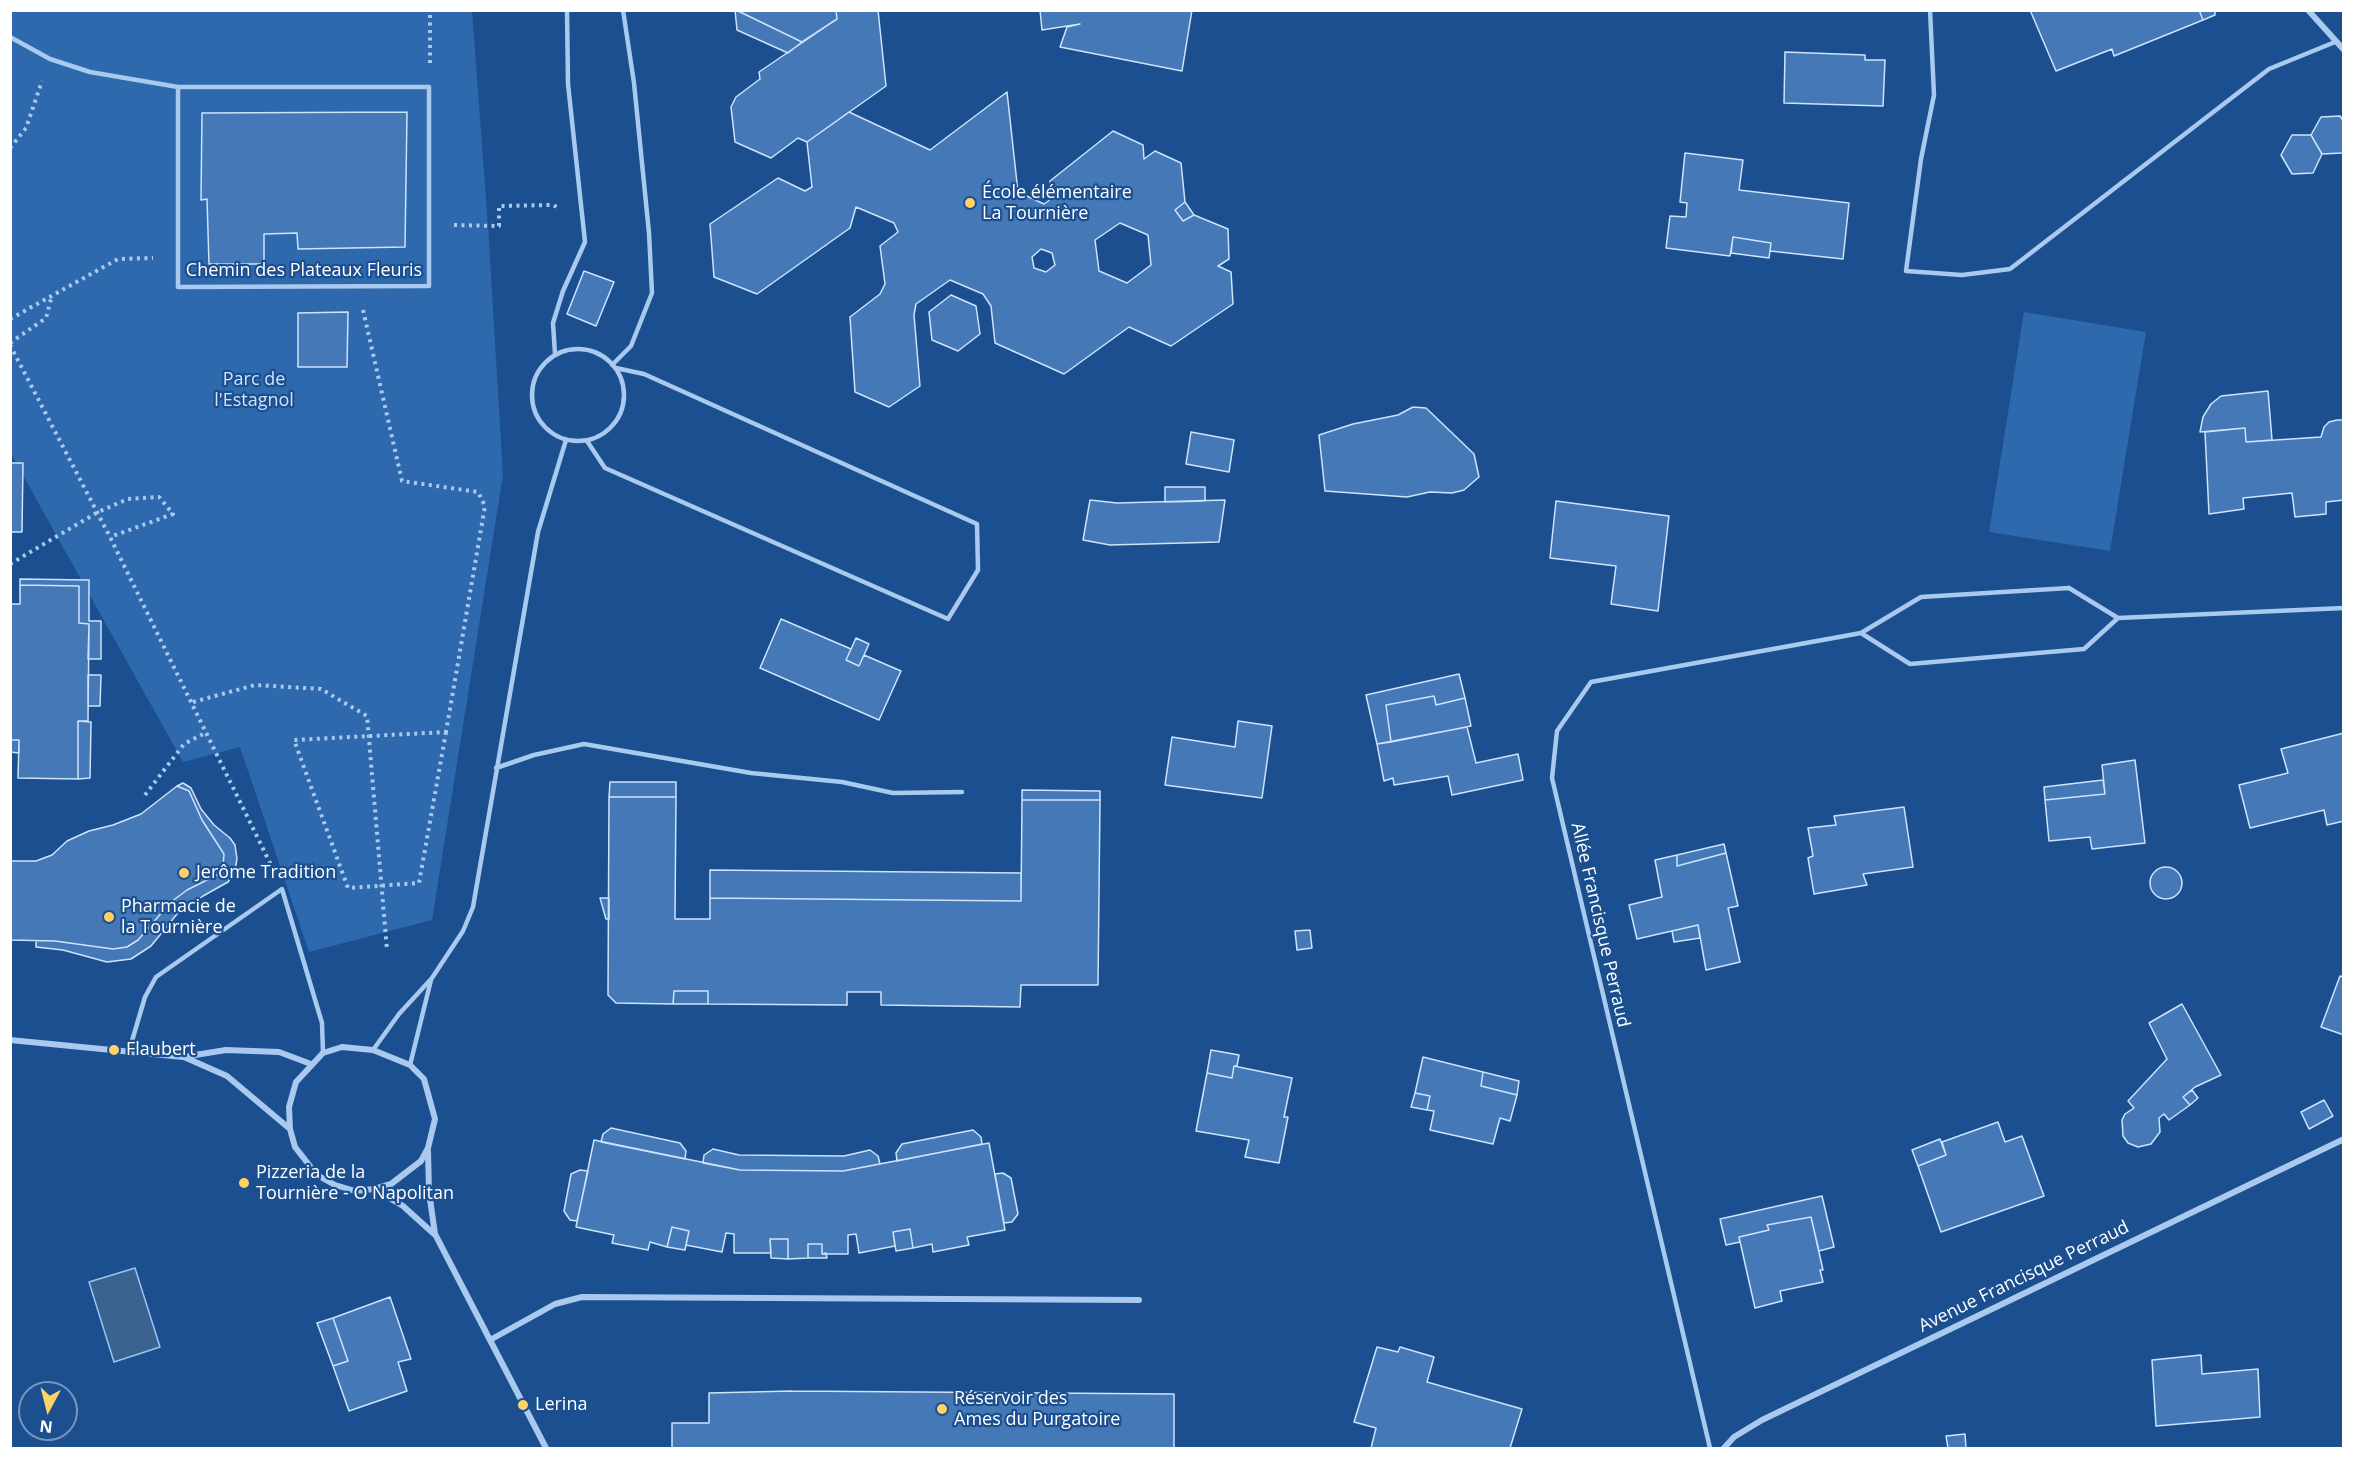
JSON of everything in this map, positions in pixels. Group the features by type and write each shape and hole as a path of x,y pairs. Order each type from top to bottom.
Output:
{"street":[{"path":"2308,10 2343,50"},
{"path":"10,1040 183,1057 226,1050 279,1052 311,1064"},
{"path":"342,1047 373,1050 410,1065 424,1079 435,1119 428,1148 421,1161 391,1184 355,1191 335,1185 316,1175 295,1147 290,1129 289,1107 296,1082 323,1053 342,1047"},
{"path":"183,1057 227,1076 290,1129"},
{"name":"Avenue Francisque Perraud","path":"1724,1449 1734,1437 1762,1420 2343,1139"},
{"path":"428,1148 429,1192 435,1234 546,1449"},
{"path":"374,1189 403,1206 435,1234"},
{"path":"490,1340 555,1304 582,1297 1139,1300"}],"lane":[{"path":"555,354 553,322 563,291 585,242 568,84 567,10"},
{"path":"614,367 631,346 652,293 646,199 634,83 623,10"},
{"path":"1930,10 1934,95 1921,159 1906,271 1962,275 2010,269 2269,69 2335,42"},
{"path":"10,37 50,58 90,72 178,87 429,87"},
{"name":"Chemin des Plateaux Fleuris","path":"178,87 178,286 429,286 429,87"},
{"path":"587,441 605,468 948,619 978,570 977,524 644,374 614,367 594,351 574,349 555,354 542,365 534,381 531,397 535,413 547,429 566,440 587,441 602,435 613,425 622,410 624,389 614,367"},
{"path":"373,1050 399,1014 432,978 463,931 473,907 538,532 566,440"},
{"name":"Allée Francisque Perraud","path":"1710,1449 1552,778 1557,731 1591,682 1861,633 1921,597 2069,588 2118,618"},
{"path":"1861,633 1910,664 2084,649 2118,618 2343,608"},
{"path":"496,768 534,755 584,744 751,773 842,782 893,793 962,792"},
{"path":"129,1051 145,997 156,977 282,889 322,1023 323,1053"},
{"path":"410,1065 432,978"}],"path":[{"path":"429,87 430,10"},
{"path":"10,148 26,128 50,58"},
{"path":"429,223 499,226 499,206 541,206"},
{"path":"10,319 118,259 178,258"},
{"path":"358,286 402,481 478,492 485,506 446,732 419,883 348,888 294,740 446,732"},
{"path":"52,295 46,318 10,344 98,512 282,889"},
{"path":"10,564 98,512 128,499 159,497 173,514 110,537"},
{"path":"192,702 255,685 321,689 367,716 387,950"},
{"path":"145,795 184,744 207,732"}],"green space":[{"name":"Parc de l'Estagnol","path":"11,11 472,11 503,475 432,920 309,952 240,747 183,762 11,454"},
{"path":"2024,312 2146,332 2110,551 1989,532"}],"shaded area":[{"path":"135,1268 160,1347 114,1362 89,1282"}],"building":[{"path":"735,10 802,42 788,53 737,30"},
{"path":"736,10 836,10 837,19 802,42"},
{"path":"836,10 878,10 886,86 807,142 798,138 771,158 735,142 731,107 736,97 760,79 759,72 837,19"},
{"path":"1040,10 1192,10 1182,71 1060,47 1067,27 1080,24 1042,30"},
{"path":"2030,10 2199,10 2203,20 2114,56 2112,49 2056,71"},
{"path":"2199,10 2215,10 2215,15 2203,20"},
{"path":"1785,52 1865,55 1865,60 1885,60 1883,106 1784,103"},
{"path":"1007,92 1018,192 1044,204 1051,199 1050,181 1113,131 1143,145 1144,159 1155,151 1181,163 1185,202 1175,210 1183,221 1194,215 1228,229 1229,259 1218,266 1231,272 1233,304 1171,346 1129,327 1064,374 995,343 991,306 983,294 950,280 916,304 914,315 920,386 889,407 855,392 850,317 880,294 885,284 880,246 898,232 894,223 856,207 850,228 757,294 714,277 710,224 778,178 805,191 812,187 807,142 849,112 930,150","holes":["1120,223 1148,235 1151,265 1127,283 1099,271 1095,240","1041,249 1052,253 1055,265 1046,272 1034,268 1032,257"]},
{"path":"407,112 405,247 298,249 297,233 264,234 264,264 209,264 207,199 201,200 202,113"},
{"path":"2340,116 2344,122 2344,149 2342,153 2322,154 2311,135 2321,117"},
{"path":"2292,135 2311,135 2322,154 2313,173 2292,174 2281,155"},
{"path":"1685,153 1743,160 1739,190 1849,203 1843,259 1770,251 1771,243 1733,237 1730,256 1666,248 1670,216 1686,217 1687,203 1680,202"},
{"path":"1185,202 1194,215 1183,221 1175,210"},
{"path":"1733,237 1771,243 1769,258 1731,253"},
{"path":"584,271 614,282 596,326 567,314"},
{"path":"951,295 976,306 980,334 958,351 932,340 929,312"},
{"path":"348,312 347,367 298,367 298,313"},
{"path":"2268,391 2272,440 2246,442 2245,428 2200,432 2203,417 2211,404 2221,396"},
{"path":"1413,407 1426,408 1474,454 1479,477 1464,490 1452,493 1430,492 1407,497 1325,491 1319,435 1353,424 1398,415"},
{"path":"2344,420 2344,500 2326,502 2326,514 2295,517 2292,493 2243,498 2244,509 2209,514 2205,432 2245,428 2246,442 2321,437 2324,427 2329,422"},
{"path":"1191,432 1234,440 1229,472 1186,464"},
{"path":"10,463 23,463 22,532 10,532"},
{"path":"1165,487 1205,487 1205,501 1165,502"},
{"path":"1090,500 1117,503 1225,500 1219,542 1110,545 1083,540"},
{"path":"1556,501 1669,516 1658,611 1611,604 1616,566 1550,558"},
{"path":"20,579 89,580 89,621 101,621 101,659 88,659 89,624 79,623 79,586 20,585"},
{"path":"20,585 79,586 79,623 89,624 88,721 78,721 78,779 18,778 19,740 10,740 10,604 20,604"},
{"path":"781,619 851,649 846,660 859,666 864,655 901,671 879,720 760,668"},
{"path":"856,638 869,644 859,666 846,660"},
{"path":"1459,674 1465,698 1436,705 1434,696 1386,705 1391,742 1377,744 1366,695"},
{"path":"88,675 101,675 100,706 88,706"},
{"path":"1434,696 1436,705 1465,698 1471,726 1391,742 1386,705"},
{"path":"78,721 91,722 90,778 78,779"},
{"path":"1238,721 1272,726 1262,798 1165,785 1172,737 1235,747"},
{"path":"1467,727 1476,763 1518,754 1523,780 1452,795 1448,776 1394,785 1393,778 1384,781 1377,744"},
{"path":"2344,733 2344,821 2327,825 2324,810 2250,828 2239,785 2288,773 2281,749"},
{"path":"10,740 19,740 19,753 10,752"},
{"path":"2135,760 2145,843 2092,849 2090,837 2049,841 2045,800 2105,794 2102,765"},
{"path":"2103,780 2105,794 2045,800 2044,787"},
{"path":"610,782 676,782 676,797 609,797"},
{"path":"183,783 191,788 201,809 214,825 235,845 237,859 235,870 228,882 177,914 151,946 131,959 107,962 63,950 36,947 36,941 55,941 113,949 127,947 138,940 171,902 187,890 217,875 223,866 224,854 202,820 189,791 177,786"},
{"path":"177,786 189,791 202,820 224,854 223,866 217,875 187,890 171,902 138,940 127,947 113,949 55,941 10,940 10,861 36,861 52,855 67,841 89,831 141,814"},
{"path":"1022,790 1100,791 1100,800 1022,800"},
{"path":"609,797 676,797 675,919 710,919 710,898 1021,901 1022,800 1100,800 1098,985 1021,985 1020,1007 881,1005 881,992 847,992 847,1005 708,1004 708,991 674,991 673,1004 616,1003 608,995"},
{"path":"1904,807 1913,867 1863,874 1867,885 1814,894 1808,858 1813,856 1808,828 1836,825 1834,816"},
{"path":"1724,844 1726,853 1677,866 1677,855"},
{"path":"1726,853 1738,906 1728,908 1740,962 1706,970 1698,925 1637,939 1629,905 1662,897 1655,860 1677,855 1677,866"},
{"path":"2166,867 2178,871 2182,883 2178,895 2166,899 2154,895 2150,883 2154,871"},
{"path":"710,870 1021,873 1021,901 710,898"},
{"path":"600,898 609,898 609,919 606,919"},
{"path":"1698,925 1700,938 1674,942 1672,931"},
{"path":"1310,930 1312,948 1297,950 1295,931"},
{"path":"2340,976 2344,977 2344,1035 2321,1027"},
{"path":"674,991 708,991 708,1004 673,1004"},
{"path":"2182,1004 2221,1075 2195,1087 2183,1097 2190,1105 2169,1120 2164,1114 2159,1118 2160,1132 2151,1144 2138,1147 2128,1143 2123,1136 2122,1120 2125,1114 2134,1108 2128,1101 2167,1059 2149,1023"},
{"path":"1211,1050 1239,1055 1232,1078 1207,1073"},
{"path":"1423,1057 1483,1072 1481,1086 1517,1095 1510,1121 1500,1118 1493,1144 1430,1130 1434,1111 1427,1110 1430,1096 1415,1093"},
{"path":"1234,1066 1292,1078 1284,1117 1288,1117 1279,1163 1245,1157 1249,1140 1196,1131 1207,1073 1232,1078"},
{"path":"1483,1072 1519,1081 1517,1095 1481,1086"},
{"path":"2192,1090 2198,1098 2190,1105 2183,1097"},
{"path":"1415,1093 1430,1096 1427,1110 1411,1107"},
{"path":"2324,1100 2333,1116 2309,1129 2301,1112"},
{"path":"1998,1122 2005,1142 2022,1136 2044,1196 1941,1232 1918,1166 1946,1155 1942,1142"},
{"path":"611,1128 680,1143 686,1151 685,1159 601,1142 603,1134"},
{"path":"973,1130 981,1137 982,1144 897,1161 896,1153 902,1144"},
{"path":"1940,1139 1946,1155 1918,1166 1912,1150"},
{"path":"594,1140 740,1170 843,1171 989,1143 1005,1230 967,1237 969,1245 933,1252 932,1244 913,1248 910,1229 893,1232 895,1246 859,1253 856,1234 848,1235 848,1254 822,1254 822,1244 808,1244 808,1258 788,1259 788,1239 770,1239 771,1253 734,1253 734,1234 726,1233 722,1252 686,1245 689,1231 672,1227 667,1247 650,1242 648,1250 612,1243 614,1235 576,1227"},
{"path":"713,1149 739,1155 844,1156 870,1150 878,1156 880,1164 843,1171 740,1170 703,1163 704,1155"},
{"path":"580,1170 588,1171 577,1221 570,1220 564,1211 571,1174"},
{"path":"1003,1173 1011,1178 1018,1214 1012,1222 1004,1223 995,1174"},
{"path":"1822,1196 1834,1247 1819,1251 1811,1217 1767,1225 1769,1230 1739,1237 1740,1242 1726,1245 1720,1219"},
{"path":"1811,1217 1823,1270 1820,1270 1823,1282 1780,1291 1782,1301 1755,1308 1739,1237 1769,1230 1767,1225"},
{"path":"672,1227 689,1231 685,1250 667,1247"},
{"path":"910,1229 913,1248 896,1251 893,1232"},
{"path":"770,1239 788,1239 788,1259 771,1258"},
{"path":"808,1244 822,1244 822,1254 826,1253 827,1258 808,1258"},
{"path":"390,1297 411,1359 398,1362 407,1391 349,1411 333,1366 348,1361 333,1318"},
{"path":"333,1318 348,1361 333,1366 317,1323"},
{"path":"1377,1347 1398,1352 1400,1347 1434,1357 1427,1382 1522,1409 1510,1448 1371,1448 1376,1428 1354,1422"},
{"path":"2201,1355 2202,1374 2258,1369 2260,1417 2156,1426 2152,1360"},
{"name":"Réservoir des Ames du Purgatoire","path":"792,1391 1174,1394 1174,1448 672,1448 672,1423 709,1423 709,1393"},
{"path":"1965,1434 1966,1448 1948,1448 1946,1436"}],"place":[{"name":"École élémentaire La Tournière","path":"970,203"},
{"name":"Jerôme Tradition","path":"184,873"},
{"name":"Pharmacie de la Tournière","path":"109,917"},
{"name":"Flaubert","path":"114,1050"},
{"name":"Pizzeria de la Tournière - O Napolitan","path":"244,1183"},
{"name":"Lerina","path":"523,1405"},
{"name":"Réservoir des Ames du Purgatoire","path":"942,1409"}]}
